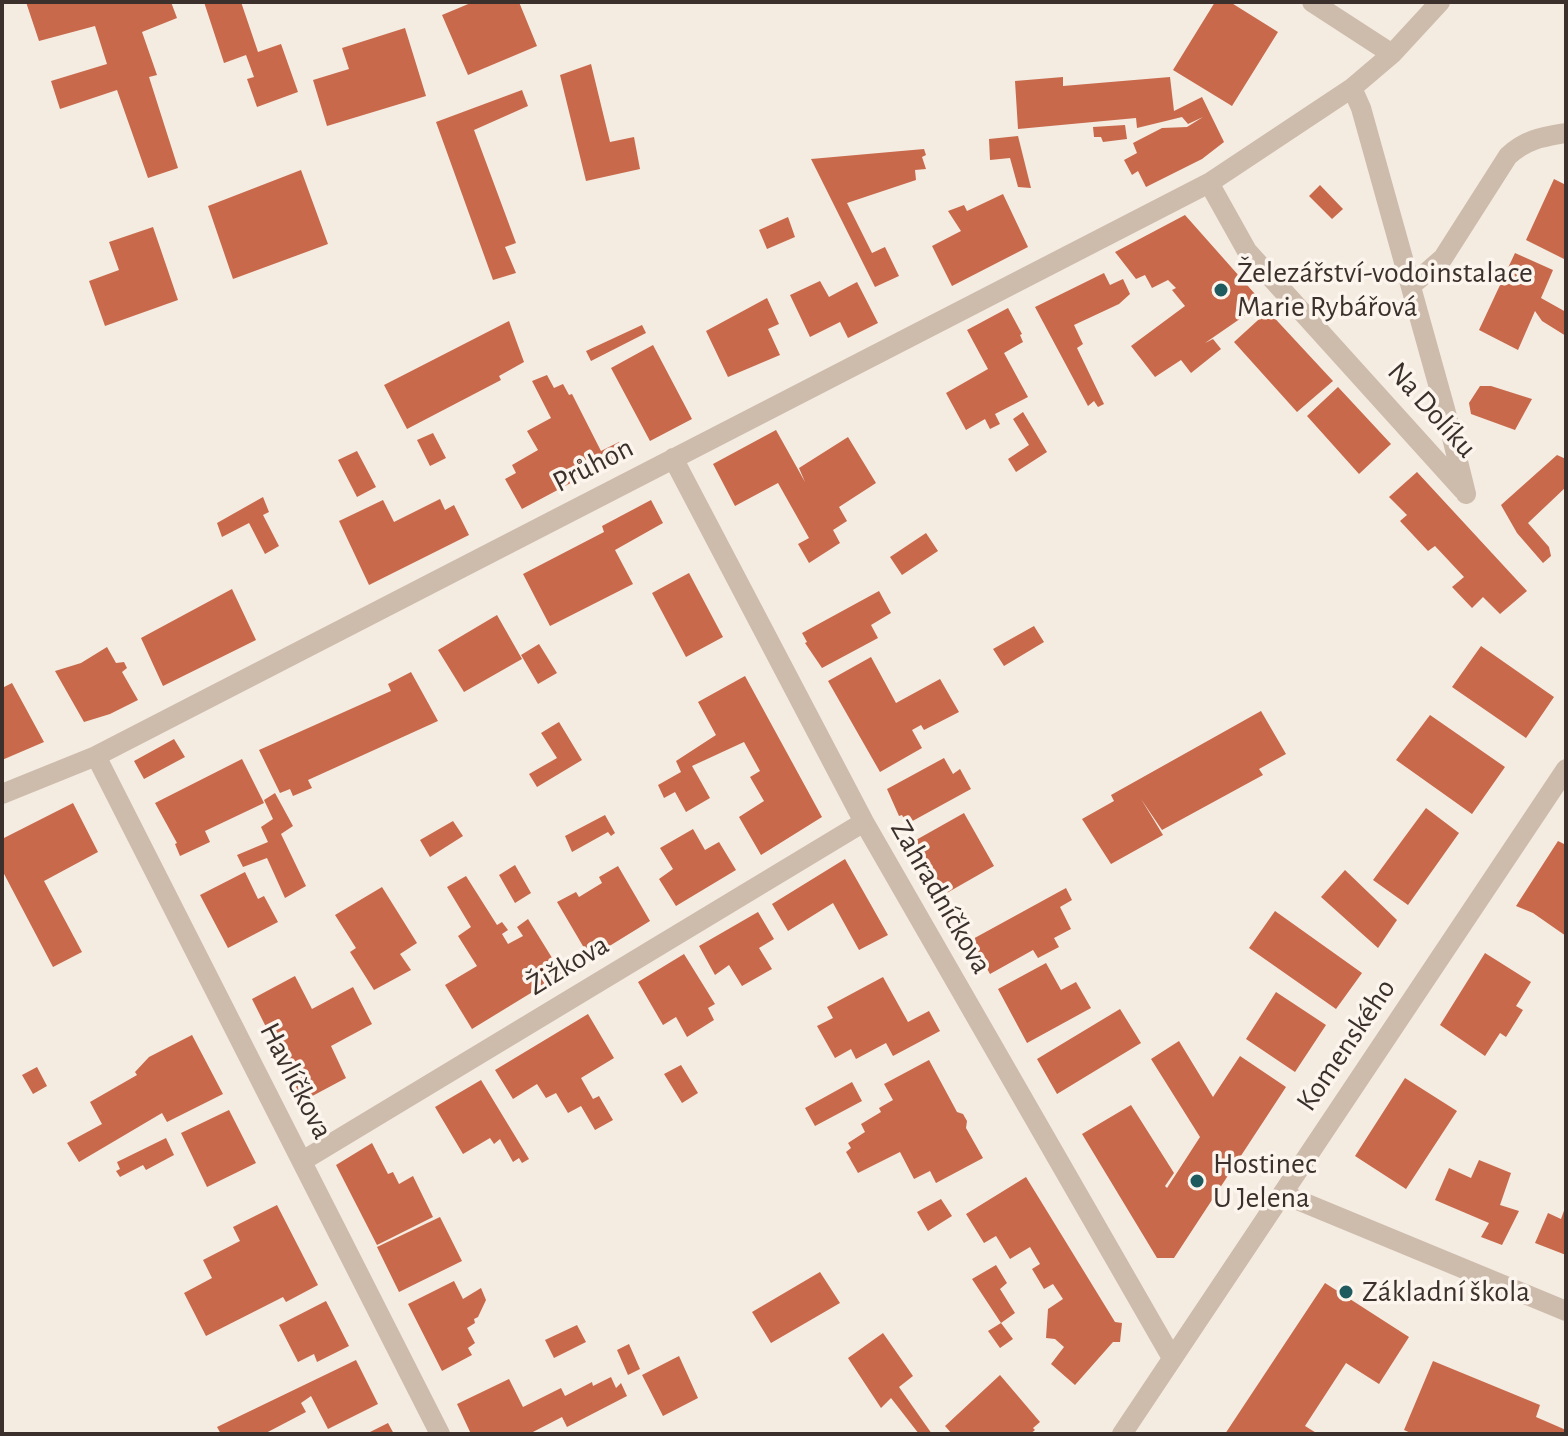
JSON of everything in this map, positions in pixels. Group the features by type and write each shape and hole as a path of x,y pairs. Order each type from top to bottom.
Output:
{"street":[{"path":"1312,2 1392,54"},
{"path":"1209,183 1352,88 1392,54 1440,2"},
{"name":"Na Dolíku","path":"1209,183 1247,251 1466,494 1411,286 1361,108 1352,88"},
{"path":"1411,286 1443,258 1508,156 1521,144 1536,138 1566,133"},
{"name":"Průhon","path":"2,794 96,756 1209,183"},
{"name":"Zahradníčkova","path":"673,458 864,822 1172,1358"},
{"name":"Havlíčkova","path":"96,756 304,1160 440,1434"},
{"name":"Komenského","path":"1122,1434 1283,1194 1557,801 1566,769"},
{"name":"Žižkova","path":"304,1160 864,822"},
{"path":"1283,1194 1566,1311"}],"building":[{"path":"26,2 171,2 177,18 142,32 157,75 149,77 178,168 148,178 117,90 60,109 51,81 107,64 95,26 39,41"},
{"path":"204,2 241,2 258,52 281,44 298,92 257,107 247,79 254,77 246,55 224,63"},
{"path":"473,2 519,2 537,46 468,75 442,15"},
{"path":"1215,2 1230,2 1278,32 1232,106 1173,70"},
{"path":"405,28 426,96 327,126 313,80 349,69 342,48"},
{"path":"591,64 610,142 634,137 640,169 586,181 560,75"},
{"path":"1063,77 1063,86 1170,77 1174,111 1202,97 1224,142 1202,159 1146,187 1138,171 1132,175 1124,160 1137,153 1133,143 1162,128 1187,127 1203,117 1188,124 1182,117 1137,128 1136,118 1018,129 1015,81"},
{"path":"522,90 528,106 474,130 516,243 505,247 516,273 493,280 436,122"},
{"path":"1125,125 1127,139 1103,142 1101,137 1094,137 1093,127"},
{"path":"1018,136 1031,188 1018,187 1010,158 990,160 989,139"},
{"path":"924,149 926,155 922,157 926,169 915,170 916,180 847,203 872,253 885,247 899,276 875,287 811,159"},
{"path":"301,170 328,244 233,279 208,206"},
{"path":"1554,179 1566,185 1566,260 1526,240"},
{"path":"1320,185 1343,209 1332,219 1309,196"},
{"path":"1003,194 1028,247 952,286 932,246 961,231 948,211 964,205 967,211"},
{"path":"1185,215 1263,303 1205,343 1213,339 1221,349 1191,373 1181,360 1155,377 1131,346 1185,306 1168,280 1152,288 1145,275 1136,279 1115,252"},
{"path":"788,217 795,237 767,249 759,230"},
{"path":"153,227 178,300 105,326 89,281 119,270 109,242"},
{"path":"1515,253 1553,270 1541,298 1566,312 1566,336 1542,321 1535,311 1518,350 1479,330"},
{"path":"1104,273 1110,285 1123,279 1130,294 1119,304 1074,325 1083,344 1077,348 1104,404 1098,407 1094,401 1088,406 1035,307"},
{"path":"820,281 829,297 857,282 878,323 848,338 840,322 810,337 790,295"},
{"path":"767,298 779,324 768,329 780,355 728,377 706,331"},
{"path":"1008,308 1023,342 1004,353 1028,397 995,414 1000,424 990,429 985,419 966,430 946,393 988,369 967,330"},
{"path":"1268,311 1333,381 1297,412 1234,342"},
{"path":"509,321 524,362 499,376 501,380 407,429 384,385"},
{"path":"642,325 646,333 591,361 586,351"},
{"path":"653,345 692,419 650,441 611,368"},
{"path":"547,375 554,388 563,384 569,395 572,394 601,451 619,442 625,454 522,509 505,479 516,473 512,465 538,450 527,431 551,418 532,381"},
{"path":"1480,386 1491,386 1532,399 1515,430 1471,414 1469,403"},
{"path":"1338,387 1391,444 1359,474 1307,416"},
{"path":"1023,412 1047,452 1016,472 1008,459 1029,445 1013,419"},
{"path":"776,430 805,482 799,468 848,437 876,483 839,507 847,521 833,530 840,543 809,563 798,544 809,538 778,483 735,506 713,464"},
{"path":"433,433 446,458 430,466 417,440"},
{"path":"357,451 376,487 357,497 338,460"},
{"path":"1557,455 1566,459 1566,487 1528,523 1549,547 1551,556 1543,563 1517,533 1501,505"},
{"path":"1417,472 1527,591 1500,614 1483,597 1472,608 1452,587 1464,577 1435,546 1428,551 1400,521 1407,515 1389,497"},
{"path":"263,497 269,512 263,515 279,546 265,554 249,523 222,537 217,523"},
{"path":"440,499 445,510 454,505 469,535 369,585 339,521 383,500 394,522"},
{"path":"651,500 663,523 615,550 633,584 550,626 523,574 604,532 602,526"},
{"path":"926,533 938,551 902,575 890,557"},
{"path":"689,573 723,637 686,657 652,593"},
{"path":"232,589 256,640 163,686 141,638"},
{"path":"879,591 891,613 871,625 878,638 822,668 802,633"},
{"path":"497,615 522,659 464,692 438,650"},
{"path":"1034,626 1044,642 1004,666 993,649"},
{"path":"539,644 557,673 538,684 521,655"},
{"path":"1481,646 1554,697 1526,738 1452,687"},
{"path":"107,647 116,663 124,662 127,668 122,672 138,700 110,714 84,722 55,671 81,663"},
{"path":"871,657 896,703 940,679 959,712 924,730 921,725 912,730 922,748 880,772 828,681"},
{"path":"411,672 438,721 308,780 312,788 293,796 290,789 280,793 259,750 391,691 388,684"},
{"path":"745,676 822,817 761,855 739,817 764,801 750,777 760,771 744,742 692,766 710,798 686,812 675,792 664,798 658,785 681,772 676,761 716,735 698,702"},
{"path":"12,683 44,742 2,760 2,688"},
{"path":"1261,711 1286,754 1259,769 1263,775 1162,830 1141,799 1163,835 1111,864 1082,819 1114,801 1111,795"},
{"path":"1430,715 1505,767 1472,814 1396,760"},
{"path":"559,722 582,760 537,787 529,774 557,758 541,733"},
{"path":"174,739 185,757 144,779 134,761"},
{"path":"944,758 953,774 960,769 971,789 907,824 902,815 899,816 887,789"},
{"path":"242,759 264,803 205,831 210,842 180,856 177,843 155,803"},
{"path":"275,793 293,826 281,834 306,886 285,898 267,858 243,867 237,855 268,842 261,827 273,819 264,800"},
{"path":"73,803 98,852 44,881 82,952 53,967 2,870 2,839"},
{"path":"1426,808 1459,833 1408,905 1373,880"},
{"path":"964,813 994,866 945,894 916,840"},
{"path":"605,815 615,833 611,836 608,832 572,852 565,836"},
{"path":"453,821 463,836 430,857 420,840"},
{"path":"693,829 705,850 719,842 736,870 676,906 659,879 673,869 660,848"},
{"path":"1558,841 1566,845 1566,936 1533,913 1516,906"},
{"path":"845,859 888,935 859,950 833,903 788,931 772,904"},
{"path":"515,865 531,893 515,903 499,875"},
{"path":"618,866 650,921 590,958 557,902 576,892 579,897 602,883 599,877"},
{"path":"1345,870 1397,920 1378,948 1321,897"},
{"path":"245,872 258,899 264,896 278,922 228,948 200,895"},
{"path":"466,876 497,925 502,922 508,930 502,934 508,944 523,936 517,927 528,919 562,974 472,1029 445,985 477,966 458,936 471,927 447,887"},
{"path":"382,887 417,943 400,954 411,970 374,990 350,952 356,948 335,915"},
{"path":"1066,888 1072,900 1060,907 1071,929 1054,938 1059,947 1038,958 1033,950 990,974 971,940"},
{"path":"1275,911 1362,973 1336,1009 1249,948"},
{"path":"758,912 774,939 759,948 772,969 742,986 729,965 715,975 699,946"},
{"path":"1485,953 1531,982 1516,1006 1523,1010 1506,1037 1500,1033 1485,1056 1440,1025"},
{"path":"684,954 715,1004 708,1008 714,1020 687,1037 676,1017 663,1025 638,982"},
{"path":"1046,963 1061,990 1076,982 1091,1008 1027,1043 998,989"},
{"path":"295,976 312,1009 353,987 372,1024 331,1046 346,1078 303,1101 252,999"},
{"path":"883,977 908,1022 929,1011 940,1031 893,1056 886,1043 856,1059 851,1049 835,1058 817,1026 833,1018 827,1007"},
{"path":"1276,992 1326,1025 1295,1072 1246,1039"},
{"path":"1120,1009 1141,1043 1057,1094 1037,1059"},
{"path":"588,1014 614,1058 581,1078 593,1099 599,1096 613,1120 595,1130 581,1106 568,1113 556,1093 546,1098 537,1084 513,1099 495,1070"},
{"path":"192,1035 223,1094 167,1122 162,1113 79,1162 67,1143 102,1124 90,1102 137,1075 135,1072 149,1057"},
{"path":"1179,1041 1213,1097 1240,1056 1286,1087 1174,1258 1157,1258 1082,1134 1131,1105 1174,1173 1165,1186 1167,1188 1200,1137 1151,1059"},
{"path":"929,1060 957,1112 963,1114 967,1121 966,1128 983,1158 936,1183 930,1171 914,1179 900,1152 858,1173 846,1152 851,1148 848,1143 865,1132 861,1124 893,1100 884,1084"},
{"path":"681,1065 698,1093 682,1103 664,1074"},
{"path":"37,1067 47,1086 33,1094 22,1075"},
{"path":"1405,1078 1457,1111 1406,1189 1355,1156"},
{"path":"481,1080 529,1159 522,1163 519,1158 513,1162 500,1139 494,1144 490,1138 463,1154 435,1107"},
{"path":"852,1082 862,1101 815,1126 805,1108"},
{"path":"229,1110 256,1163 207,1187 181,1133"},
{"path":"166,1138 174,1155 146,1170 143,1165 120,1177 116,1171 120,1169 117,1162"},
{"path":"372,1143 388,1174 393,1172 399,1184 413,1176 433,1217 377,1245 336,1165"},
{"path":"1479,1160 1511,1173 1500,1205 1519,1211 1502,1245 1481,1237 1489,1223 1435,1200 1449,1168 1471,1178"},
{"path":"1026,1177 1115,1322 1122,1323 1120,1342 1113,1342 1075,1385 1051,1364 1064,1347 1055,1339 1046,1338 1048,1309 1063,1299 1053,1284 1044,1289 1032,1269 1040,1264 1030,1247 1010,1259 996,1236 984,1243 966,1214"},
{"path":"941,1199 952,1216 928,1231 917,1212"},
{"path":"277,1205 318,1285 286,1302 283,1297 206,1336 184,1293 212,1278 203,1260 240,1241 233,1227"},
{"path":"1566,1205 1566,1255 1535,1243 1548,1213 1561,1219"},
{"path":"440,1217 462,1261 399,1292 377,1247"},
{"path":"996,1265 1007,1283 1000,1289 1015,1313 1001,1323 972,1279"},
{"path":"820,1272 840,1303 771,1343 752,1312"},
{"path":"454,1281 463,1299 481,1288 486,1300 474,1319 475,1323 467,1328 475,1343 468,1348 472,1355 442,1371 408,1304"},
{"path":"1325,1283 1409,1337 1379,1384 1346,1363 1305,1426 1318,1434 1225,1434"},
{"path":"326,1301 349,1346 317,1362 314,1354 298,1362 279,1325"},
{"path":"1001,1323 1013,1339 1000,1348 988,1331"},
{"path":"577,1325 586,1342 554,1358 545,1340"},
{"path":"883,1333 913,1376 899,1387 932,1434 919,1434 891,1398 881,1408 848,1358"},
{"path":"629,1344 640,1369 628,1375 617,1350"},
{"path":"679,1356 698,1398 663,1416 642,1375"},
{"path":"356,1360 378,1404 328,1429 311,1396 301,1403 306,1412 264,1434 221,1434 217,1427"},
{"path":"1433,1361 1540,1405 1536,1417 1566,1430 1566,1434 1413,1434 1404,1430"},
{"path":"1000,1375 1040,1422 1033,1428 1035,1430 1030,1434 952,1434 945,1426"},
{"path":"611,1377 616,1388 621,1383 627,1396 567,1427 562,1417 529,1434 471,1434 457,1404 509,1379 523,1407 561,1388 565,1396 592,1382 593,1386"},
{"path":"388,1423 394,1434 366,1434"}],"place":[{"name":"Železářství-vodoinstalace Marie Rybářová","path":"1221,290"},
{"name":"Hostinec U Jelena","path":"1197,1181"},
{"name":"Základní škola","path":"1346,1292"}]}
